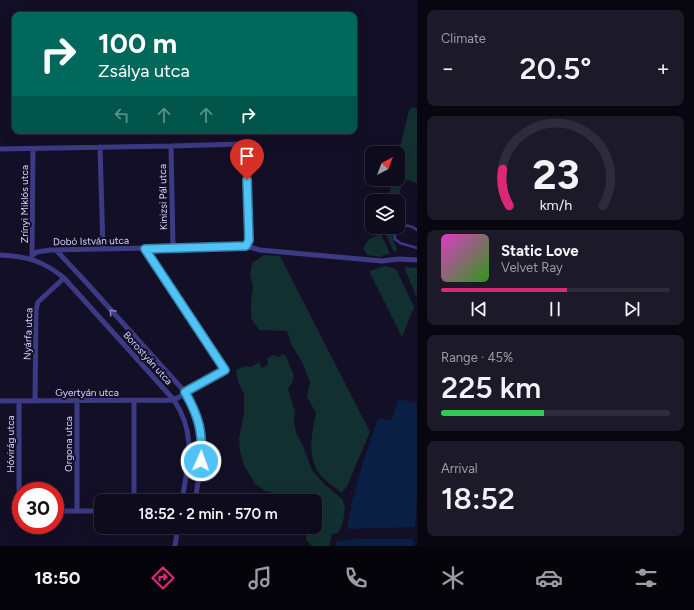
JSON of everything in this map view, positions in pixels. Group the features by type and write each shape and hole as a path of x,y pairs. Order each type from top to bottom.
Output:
{"street":[{"path":"0,149 171,146 237,143 243,145 246,150 249,240 246,246"},
{"name":"Kinizsi Pál utca","path":"171,146 173,248"},
{"path":"100,147 103,249"},
{"name":"Zrínyi Miklós utca","path":"32,257 33,149"},
{"name":"Dobó István utca","path":"0,255 32,257 44,251 56,250 246,246 260,250 382,261 399,259 417,260"},
{"path":"145,249 225,370 185,392 174,400"},
{"path":"56,250 185,392 196,412 202,436 201,461 196,494"},
{"name":"Borostyán utca","path":"32,257 64,278 174,400 183,415 188,431 189,442 183,494"},
{"name":"Nyárfa utca","path":"35,401 36,310 38,302 64,278"},
{"name":"Gyertyán utca","path":"0,401 174,400"},
{"name":"Hóvirág utca","path":"19,401 20,482"},
{"name":"Orgona utca","path":"77,401 77,511"},
{"path":"134,401 134,494"},
{"path":"64,511 94,511"},
{"path":"175,546 177,534"}],"lane":[{"path":"405,225 417,230"},
{"path":"394,234 395,240 417,248"}],"green space":[{"path":"413,107 417,109 417,183 405,180 405,146 400,146 409,110"},
{"path":"391,186 402,186 399,194 389,194"},
{"path":"381,234 390,254 383,255 381,257 367,255 363,248 369,239"},
{"path":"385,234 392,234 397,249 396,252 394,252"},
{"path":"264,255 280,256 370,432 347,486 342,493 323,478 318,472 312,458 311,443 316,413 307,397 310,382 302,362 292,346 287,331 259,330 251,318 253,286 250,275 252,263"},
{"path":"385,266 396,269 414,307 402,337 369,271"},
{"path":"404,267 417,268 417,298"},
{"path":"282,354 286,356 294,376 288,389 295,412 294,421 296,433 303,446 312,470 324,484 342,499 345,507 343,522 338,533 332,534 329,546 312,546 306,540 306,534 322,534 322,494 276,494 265,491 255,484 244,465 240,452 239,438 244,414 244,394 238,382 236,370 246,366 251,367 259,362 262,368 268,365 267,358 273,355 279,357"}],"water":[{"path":"398,399 417,403 417,499 415,527 347,529 356,487 378,418 392,420"},
{"path":"357,539 413,539 414,546 336,546 336,542"}],"route":[{"path":"201,461 202,436 196,412 185,392 225,370 145,249 246,246 249,240 247,180"}]}
